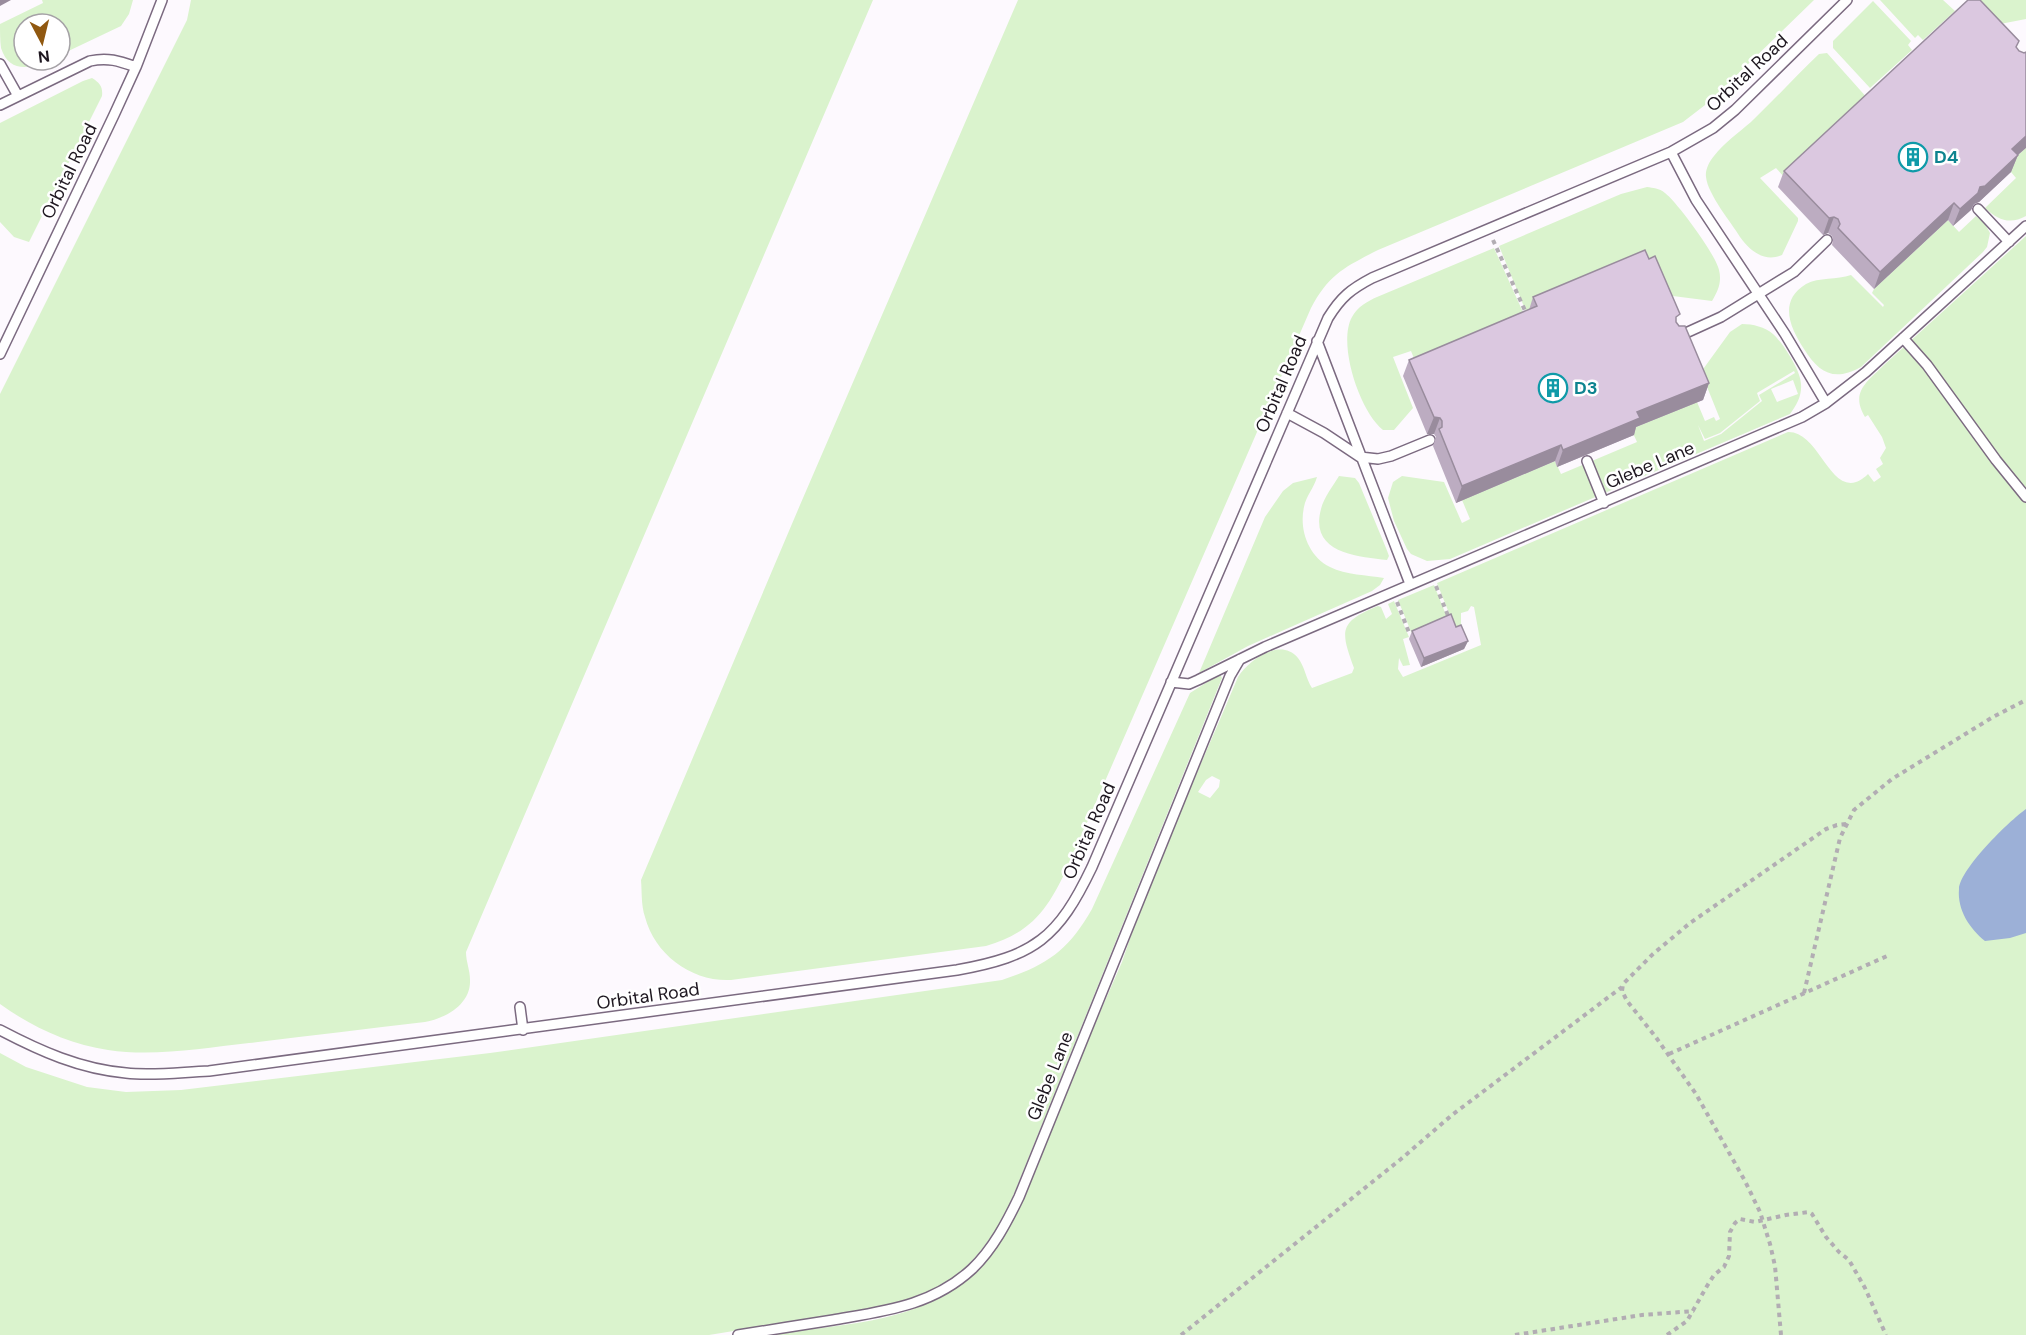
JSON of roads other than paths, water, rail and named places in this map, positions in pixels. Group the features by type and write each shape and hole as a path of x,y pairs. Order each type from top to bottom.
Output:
{"lane":[{"name":"Orbital Road","path":"0,354 136,67 162,0"},
{"name":"Orbital Road","path":"0,1030 38,1050 82,1066 127,1073 209,1071 957,970 1016,955 1038,944 1066,915 1079,894 1332,310 1352,288 1488,228 1671,152 1713,128 1735,111 1847,0"},
{"path":"0,105 90,61 104,58 136,67"},
{"path":"0,64 18,96"},
{"path":"1671,152 1696,200 1785,334 1826,403"},
{"path":"1978,209 2009,242"},
{"name":"Glebe Lane","path":"1172,682 1189,684 1410,584 1783,427 1847,389 2026,226"},
{"path":"1676,337 1721,317 1794,272 1827,240"},
{"path":"1903,338 1927,365 1996,460 2026,497"},
{"path":"1317,341 1410,584"},
{"path":"1287,413 1324,433 1360,457 1378,459 1391,456 1430,440"},
{"path":"1587,461 1604,502"},
{"name":"Glebe Lane","path":"738,1335 906,1307 942,1291 973,1268 998,1237 1019,1197 1230,676 1240,659"},
{"path":"520,1007 523,1029"}],"water":[{"path":"2026,809 2026,933 2010,938 1985,941 1974,931 1962,912 1959,897 1961,880 1986,846"}],"place":[{"name":"D4","path":"1913,157"},
{"name":"D3","path":"1553,388"}]}
